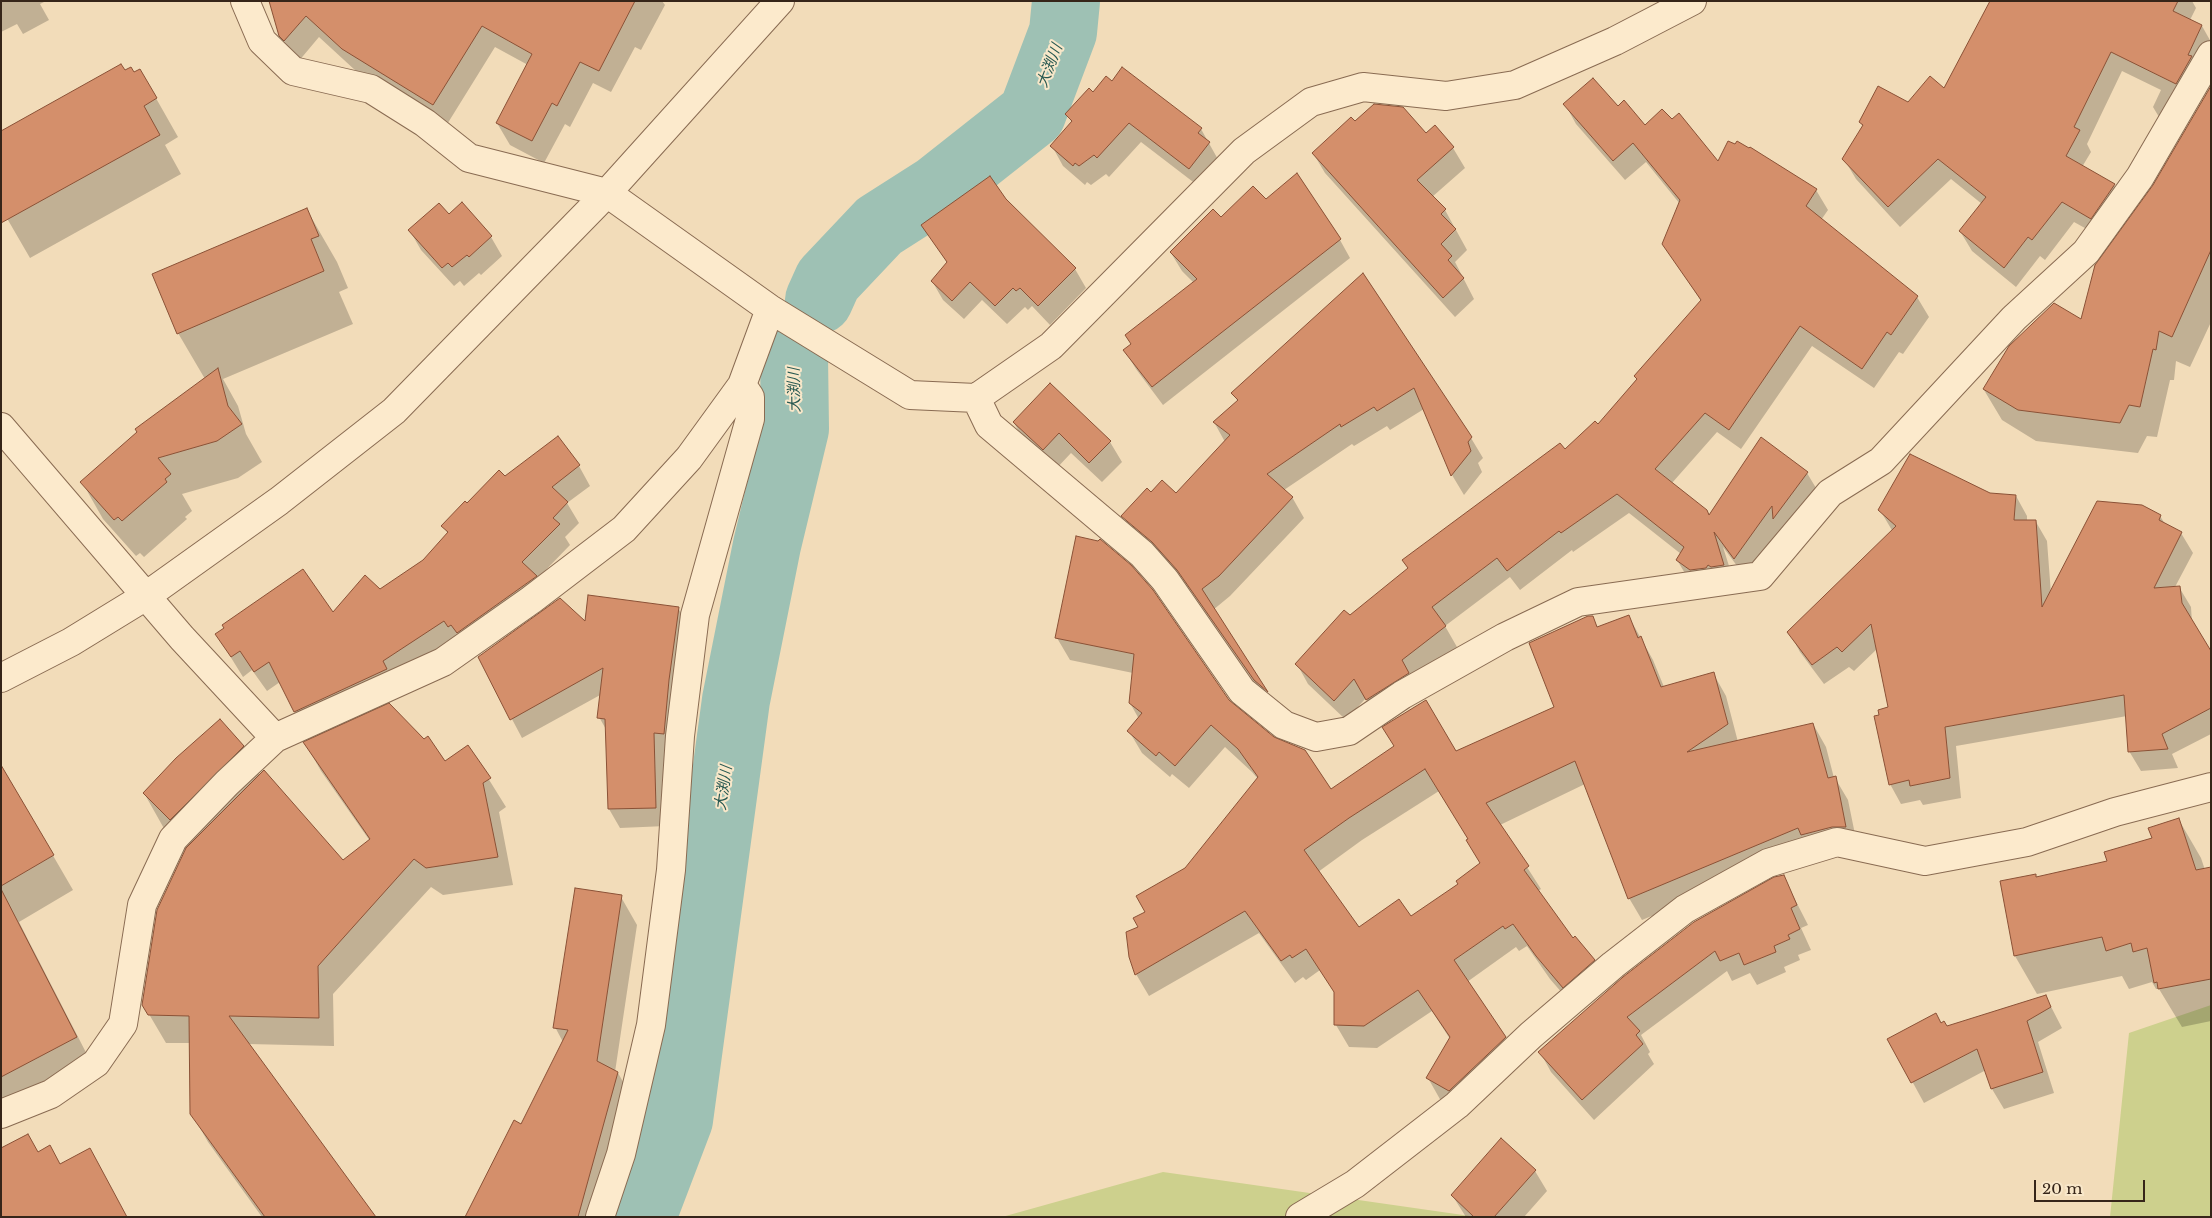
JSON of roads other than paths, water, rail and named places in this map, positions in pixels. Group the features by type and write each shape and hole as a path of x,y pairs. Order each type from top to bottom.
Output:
{"street":[{"path":"245,1 262,41 293,71 371,89 425,123 469,158 607,193 770,309 910,395 976,398 1051,346 1244,151 1311,102 1363,87 1446,96 1515,85 1615,41 1692,1"},
{"path":"1,678 71,642 146,596 279,501 394,411 607,193 780,1"},
{"path":"976,398 989,425 1142,554 1165,580 1242,690 1284,725 1316,737 1349,731 1402,695 1436,675 1505,637 1578,602 1760,576 1830,493 1881,461 2014,318 2086,252 2140,177 2211,55"},
{"path":"1,1114 51,1094 96,1063 123,1024 142,905 173,839 227,783 275,738 443,662 624,529 689,458 742,386 770,309"},
{"path":"600,1217 621,1154 651,1025 671,870 680,736 696,615 750,419 750,397 742,386"},
{"path":"1,427 146,596 275,738"},
{"path":"1300,1217 1355,1184 1457,1105 1531,1035 1613,965 1685,909 1768,863 1837,842 1925,861 2027,842 2115,812 2211,786"}],"waterway":[{"name":"大渕川","path":"819,300 828,280 879,226 937,189 1032,114 1063,32 1066,1"},
{"name":"大渕川","path":"642,1217 679,1120 736,700 767,545 795,429 794,356"}]}
